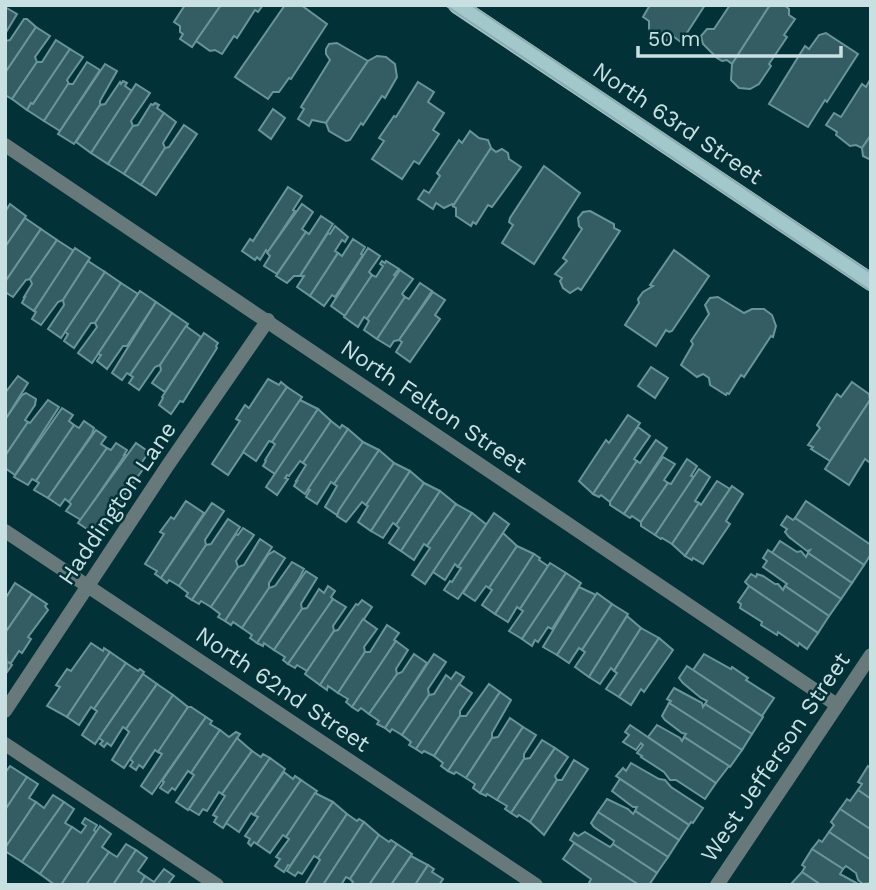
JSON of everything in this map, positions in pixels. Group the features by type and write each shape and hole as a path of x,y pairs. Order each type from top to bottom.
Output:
{"main road":[{"name":"North 63rd Street","path":"457,5 871,282"}],"street":[{"name":"North Felton Street","path":"5,145 837,705"},
{"name":"Haddington Lane","path":"5,711 268,320"},
{"name":"North 62nd Street","path":"5,531 536,885"},
{"name":"West Jefferson Street","path":"717,885 871,655"},
{"path":"5,744 217,885"}],"building":[{"path":"185,5 221,5 192,47 180,39 183,34 180,32 180,26 174,22"},
{"path":"221,5 263,5 258,12 255,10 237,38 234,36 222,54 215,50 210,51 196,41"},
{"path":"285,5 301,5 327,24 291,79 268,99 235,77"},
{"path":"650,5 705,5 681,42 674,37 663,42 654,38 649,31 649,21 643,17"},
{"path":"730,5 770,5 732,64 717,58 703,44 701,36 707,29 714,29"},
{"path":"770,5 784,5 789,9 789,15 795,19 759,84 750,89 739,88 731,80 732,64"},
{"path":"5,7 17,14 5,34"},
{"path":"24,19 36,27 5,73 5,41 10,40"},
{"path":"36,27 50,36 35,57 37,62 12,99 5,95 5,73"},
{"path":"826,33 858,54 808,127 769,104 805,46 809,49 819,35"},
{"path":"56,40 70,49 27,110 12,99"},
{"path":"337,43 368,61 326,123 312,120 309,126 298,119 304,109 301,107 330,60 326,49 329,44"},
{"path":"70,49 83,57 44,121 27,110"},
{"path":"377,56 386,57 395,64 397,77 385,98 382,96 363,125 361,123 350,140 346,141 329,131 326,123 368,61"},
{"path":"87,62 100,70 60,131 44,121 68,84 73,84"},
{"path":"105,64 117,71 100,105 74,144 58,134"},
{"path":"871,78 871,135 862,148 850,146 826,125 834,113 841,117 862,84 866,87"},
{"path":"123,81 132,91 91,153 76,142 100,105 105,104"},
{"path":"418,82 434,92 428,102 444,113 433,130 439,134 419,164 414,161 402,179 372,159 384,141 379,138"},
{"path":"136,84 150,93 131,121 133,126 108,164 91,153"},
{"path":"155,103 164,113 124,174 108,164 133,126 138,125 151,104"},
{"path":"273,109 285,118 271,139 259,130"},
{"path":"164,113 176,122 163,143 165,148 141,185 124,174"},
{"path":"184,125 197,134 156,195 141,185"},
{"path":"470,131 479,138 488,140 491,148 453,206 452,204 444,208 436,203 433,209 418,199 424,190 429,193 440,176 437,173 459,140 462,143"},
{"path":"871,135 869,159 863,156 862,148"},
{"path":"491,148 496,152 502,149 508,153 509,159 521,167 492,207 488,205 476,224 473,222 471,226 456,216 456,208 453,206"},
{"path":"544,166 580,193 534,264 502,243 513,225 509,222 510,218"},
{"path":"288,187 302,196 268,252 266,250 260,260 257,257 255,260 242,251 250,239 253,241"},
{"path":"10,204 26,216 5,247 5,212"},
{"path":"302,204 313,212 302,229 306,232 277,274 264,266 270,256 267,253"},
{"path":"590,211 614,224 614,228 620,231 581,290 578,288 570,293 563,288 560,281 562,278 555,274 567,261 563,258 582,229 578,218 583,212"},
{"path":"321,216 333,224 300,276 294,276 287,283 276,276 306,232 309,234"},
{"path":"25,218 41,229 5,282 5,247"},
{"path":"335,226 348,237 345,242 342,240 335,251 338,253 310,296 297,287 304,276 300,276"},
{"path":"41,229 57,240 30,279 26,280 13,297 5,292 5,282"},
{"path":"353,239 365,247 361,254 363,255 335,297 332,295 324,306 310,296 338,253 342,256"},
{"path":"57,240 74,251 34,311 22,303 32,284 30,279"},
{"path":"75,248 90,258 63,300 58,302 41,325 32,319 36,312 34,311"},
{"path":"368,248 380,256 369,272 372,275 345,316 331,306"},
{"path":"674,250 709,276 672,331 666,330 656,346 625,325 639,303 638,299 653,286 650,285"},
{"path":"88,261 105,272 61,338 48,329"},
{"path":"382,261 399,269 367,319 364,317 358,327 344,317 372,275 376,277 383,266 380,264"},
{"path":"400,270 413,279 402,294 405,297 377,339 364,330 369,321 367,319"},
{"path":"105,272 121,283 95,323 91,323 74,348 64,341 68,334 65,332"},
{"path":"121,283 138,294 92,363 78,353 97,327 95,323"},
{"path":"420,283 432,291 399,340 394,341 390,347 377,339 405,297 409,299"},
{"path":"140,291 156,302 127,346 123,346 107,369 97,361 101,355 98,354"},
{"path":"433,292 445,300 435,315 440,319 410,362 396,352 402,342 399,340"},
{"path":"718,297 744,313 752,309 764,309 772,315 776,326 773,337 771,336 744,377 741,375 726,395 710,385 709,378 703,374 697,377 681,365 693,344 691,341 709,314 705,305 710,298"},
{"path":"156,302 172,313 130,375 127,373 122,380 112,373"},
{"path":"172,313 188,324 139,390 129,383 133,377 130,375"},
{"path":"186,326 201,337 165,392 152,383 161,370 160,365"},
{"path":"204,333 218,343 217,348 183,402 180,401 171,414 159,405 162,397"},
{"path":"651,367 668,378 655,398 638,386"},
{"path":"18,376 28,383 5,420 5,393"},
{"path":"268,379 279,385 281,382 287,387 228,475 212,464 240,421 236,419 245,405 249,408"},
{"path":"852,382 869,394 870,400 830,461 808,445 837,394 841,397"},
{"path":"287,387 302,397 256,461 243,452"},
{"path":"26,393 36,399 35,405 25,420 28,422 5,456 5,420"},
{"path":"48,400 59,407 15,475 5,468 5,456 28,422 30,423"},
{"path":"300,400 318,409 275,474 263,466 265,460 275,444 272,442"},
{"path":"870,400 871,459 869,462 865,459 849,485 825,469"},
{"path":"62,408 73,415 69,421 74,425 36,481 32,479 28,485 14,477"},
{"path":"318,409 331,421 303,463 300,461 289,476 287,475 285,478 288,479 277,495 266,487"},
{"path":"628,415 640,423 593,494 579,481 606,440 609,443"},
{"path":"84,421 94,428 92,434 48,498 34,490 39,483 36,481 74,425 79,428"},
{"path":"331,421 340,428 342,425 348,429 305,494 294,486 306,465 303,463"},
{"path":"638,427 650,436 610,502 601,495 599,497 593,494"},
{"path":"348,429 363,442 317,504 306,497 310,490 308,489"},
{"path":"96,430 106,437 101,444 107,448 69,502 65,499 60,506 48,498"},
{"path":"656,440 667,448 624,514 610,505 610,502 637,461 640,463"},
{"path":"363,442 379,450 337,515 325,507 337,486 334,484"},
{"path":"116,443 127,450 125,455 81,520 66,511 71,504 69,502 107,448 111,450"},
{"path":"136,443 149,452 140,465 144,468 123,497 126,499 113,519 110,517 96,535 78,523"},
{"path":"379,450 394,463 366,505 362,502 346,522 337,516 339,510"},
{"path":"663,457 675,464 664,480 668,483 641,522 632,516 630,518 624,514"},
{"path":"687,459 697,466 691,476 694,477 655,535 641,526 641,522"},
{"path":"394,463 410,471 371,531 358,522"},
{"path":"699,469 710,477 695,501 699,503 672,544 655,535"},
{"path":"410,471 424,483 396,525 393,523 383,538 371,531"},
{"path":"717,481 730,489 685,556 672,544"},
{"path":"424,483 440,491 401,551 389,543 399,528 396,525"},
{"path":"732,486 743,494 726,521 730,524 703,564 685,556"},
{"path":"440,491 456,504 414,560 401,551"},
{"path":"186,501 204,513 161,578 155,574 157,571 145,564 164,534 160,532 171,517 174,519"},
{"path":"806,501 871,545 871,554 864,565 795,518"},
{"path":"212,503 224,511 205,540 206,545 179,586 169,580 167,583 161,578"},
{"path":"456,504 472,513 425,584 412,575 430,548 427,546"},
{"path":"472,513 487,525 458,567 455,564 445,580 433,572"},
{"path":"494,513 509,524 458,599 444,590 450,581 452,582 461,568 458,567"},
{"path":"787,516 793,520 795,518 864,565 852,583 789,537 785,532 787,529 781,525"},
{"path":"228,519 240,527 192,600 179,586 206,545 211,544"},
{"path":"243,528 254,535 236,561 238,567 211,607 201,601 199,604 192,600 236,534"},
{"path":"503,533 517,546 489,588 486,586 475,601 463,593"},
{"path":"260,539 272,547 225,621 218,617 220,614 211,607 238,567 244,565"},
{"path":"780,541 797,552 801,551 806,557 808,553 852,583 841,599 772,553"},
{"path":"517,546 534,554 495,614 482,605 492,590 489,588"},
{"path":"768,550 841,599 829,616 785,586 787,584 763,567 767,561 763,558"},
{"path":"274,551 285,558 269,583 269,588 242,628 233,622 231,625 225,621 268,555"},
{"path":"534,554 548,566 520,609 517,607 508,622 495,614"},
{"path":"292,562 304,569 257,643 250,638 252,635 242,628 269,588 275,586"},
{"path":"550,563 566,573 522,639 509,631"},
{"path":"306,571 317,578 301,604 302,609 274,650 264,643 263,646 257,643"},
{"path":"566,573 581,583 552,629 548,627 532,646 522,639"},
{"path":"751,574 756,577 757,574 763,576 783,590 785,586 829,616 818,633 749,586 745,582"},
{"path":"15,583 32,594 5,633 5,599"},
{"path":"328,586 335,591 331,597 333,599 288,664 283,660 285,657 274,650 302,609 307,608 319,589 324,593"},
{"path":"749,586 818,633 807,649 778,632 777,635 740,608 741,604 738,602"},
{"path":"579,587 596,595 557,655 543,647"},
{"path":"597,593 612,604 582,650 579,648 569,663 557,655"},
{"path":"32,594 47,604 45,606 48,610 28,637 31,639 22,653 19,651 11,663 8,662 12,665 7,672 5,633"},
{"path":"333,599 346,607 333,626 334,631 307,671 297,665 295,668 288,664"},
{"path":"362,600 372,607 320,685 305,674 334,631 338,630 356,604"},
{"path":"612,604 628,614 589,677 575,667 585,652 582,650"},
{"path":"627,616 641,628 614,671 611,668 600,684 589,677"},
{"path":"363,619 377,629 338,693 328,686 327,690 320,685"},
{"path":"387,625 399,633 394,640 396,641 352,707 346,702 348,699 338,693"},
{"path":"641,628 659,638 619,697 606,689"},
{"path":"659,638 673,650 644,692 641,689 631,705 619,697"},
{"path":"396,641 408,650 396,669 397,674 369,714 361,708 358,711 352,707"},
{"path":"91,643 110,652 67,717 47,706 60,687 56,685 67,669 71,671"},
{"path":"110,652 126,663 94,709 91,707 79,725 67,717"},
{"path":"414,654 427,663 385,728 377,724 379,721 369,714"},
{"path":"434,654 446,662 428,689 429,695 402,735 392,729 390,732 385,728"},
{"path":"704,654 731,669 732,667 748,678 746,680 774,698 762,716 693,670"},
{"path":"126,663 144,672 95,744 82,735 97,711 94,709"},
{"path":"687,666 763,717 752,734 705,704 707,701 683,683 679,678"},
{"path":"456,672 464,677 416,749 409,745 411,742 402,735 446,675 451,679"},
{"path":"143,674 157,684 126,729 123,727 111,746 107,743 104,747 99,738"},
{"path":"157,684 173,695 124,768 112,760 129,732 126,729"},
{"path":"459,684 472,693 460,711 460,716 434,756 424,751 422,753 416,749"},
{"path":"489,684 500,692 448,771 434,756 460,716 466,716"},
{"path":"674,688 752,734 742,750 669,703 671,701 667,699"},
{"path":"500,692 511,700 492,733 492,738 466,778 448,771"},
{"path":"173,695 188,707 158,752 155,750 143,768 139,765 136,770 130,766 133,762 130,759"},
{"path":"669,703 742,750 730,767 684,737 686,734 665,720 662,716"},
{"path":"188,707 206,717 152,794 141,786 162,754 158,752"},
{"path":"206,717 212,721 210,724 220,730 191,773 188,771 175,790 172,788 168,793 160,788 164,782 162,781"},
{"path":"510,718 523,727 480,793 473,788 475,784 466,778 492,738 498,737"},
{"path":"630,725 716,783 705,799 676,780 670,780 664,772 641,757 637,753 643,745 641,743 636,750 623,742 629,735 625,732"},
{"path":"657,725 682,741 684,737 729,766 716,783 648,737"},
{"path":"523,727 536,735 524,754 524,759 497,800 480,793"},
{"path":"220,730 229,737 236,732 240,734 188,810 176,802 194,775 191,773"},
{"path":"237,738 252,751 222,794 219,792 207,811 203,809 199,815 189,809"},
{"path":"542,740 555,748 511,813 505,809 507,806 497,800 524,759 530,758"},
{"path":"555,748 568,757 555,776 557,780 530,822 519,815 517,817 511,813"},
{"path":"252,751 261,757 263,754 270,758 223,828 214,822 217,817 213,815 225,796 222,794"},
{"path":"270,758 285,769 239,832 226,823"},
{"path":"574,760 588,769 544,835 530,822 557,780 562,780"},
{"path":"631,763 665,780 703,808 693,823 689,825 616,776 623,768 626,771"},
{"path":"10,766 27,777 5,810 5,773"},
{"path":"868,766 871,768 871,799 858,790 862,784 858,782"},
{"path":"284,772 293,779 295,776 301,780 257,844 254,842 251,846 248,843 250,839 245,836 258,817 254,815"},
{"path":"27,777 38,784 29,798 36,802 5,848 5,810"},
{"path":"620,779 689,825 679,840 635,811 637,807 633,807 612,791"},
{"path":"301,780 317,791 286,837 283,835 270,853 257,844"},
{"path":"858,790 871,799 870,829 840,809"},
{"path":"315,793 333,802 284,872 275,866 280,859 276,857"},
{"path":"53,795 64,802 22,862 5,851 5,848 36,802 44,808"},
{"path":"607,799 633,814 635,811 679,840 668,857 598,812"},
{"path":"64,802 74,809 65,823 72,827 40,874 22,862"},
{"path":"333,802 347,814 318,858 314,856 302,874 298,872 295,876 287,871"},
{"path":"840,809 870,829 871,860 829,832 834,825 831,822"},
{"path":"598,812 668,857 657,873 613,844 614,841 594,827 591,823"},
{"path":"347,814 364,822 323,885 305,885 320,860 318,858"},
{"path":"85,818 97,825 94,830 96,832 61,885 55,885 40,874 72,827 81,833 86,826 82,823"},
{"path":"364,822 379,835 350,879 346,877 341,885 323,885"},
{"path":"100,826 111,834 102,847 109,852 86,885 61,885"},
{"path":"585,832 610,847 613,844 657,873 649,885 639,885 570,840 574,833 578,836"},
{"path":"829,832 871,860 871,883 863,884 856,873 846,866 843,869 812,849 819,840 822,842"},
{"path":"379,835 397,844 369,885 351,885 353,882 350,879"},
{"path":"574,843 639,885 592,885 589,883 591,879 563,859"},
{"path":"126,844 136,850 113,885 86,885 109,852 117,857"},
{"path":"397,844 412,854 391,885 369,885"},
{"path":"812,849 843,869 840,874 860,885 821,885 802,872 805,867 802,865"},
{"path":"136,850 147,858 138,871 145,876 140,885 113,885"},
{"path":"411,856 428,865 415,885 391,885"},
{"path":"428,865 434,869 432,872 443,879 439,885 415,885"},
{"path":"164,869 174,876 167,885 140,885 145,876 154,882"},
{"path":"802,872 821,885 790,885"}],"tram line":[{"path":"445,5 871,291"},
{"path":"471,5 871,273"}]}
